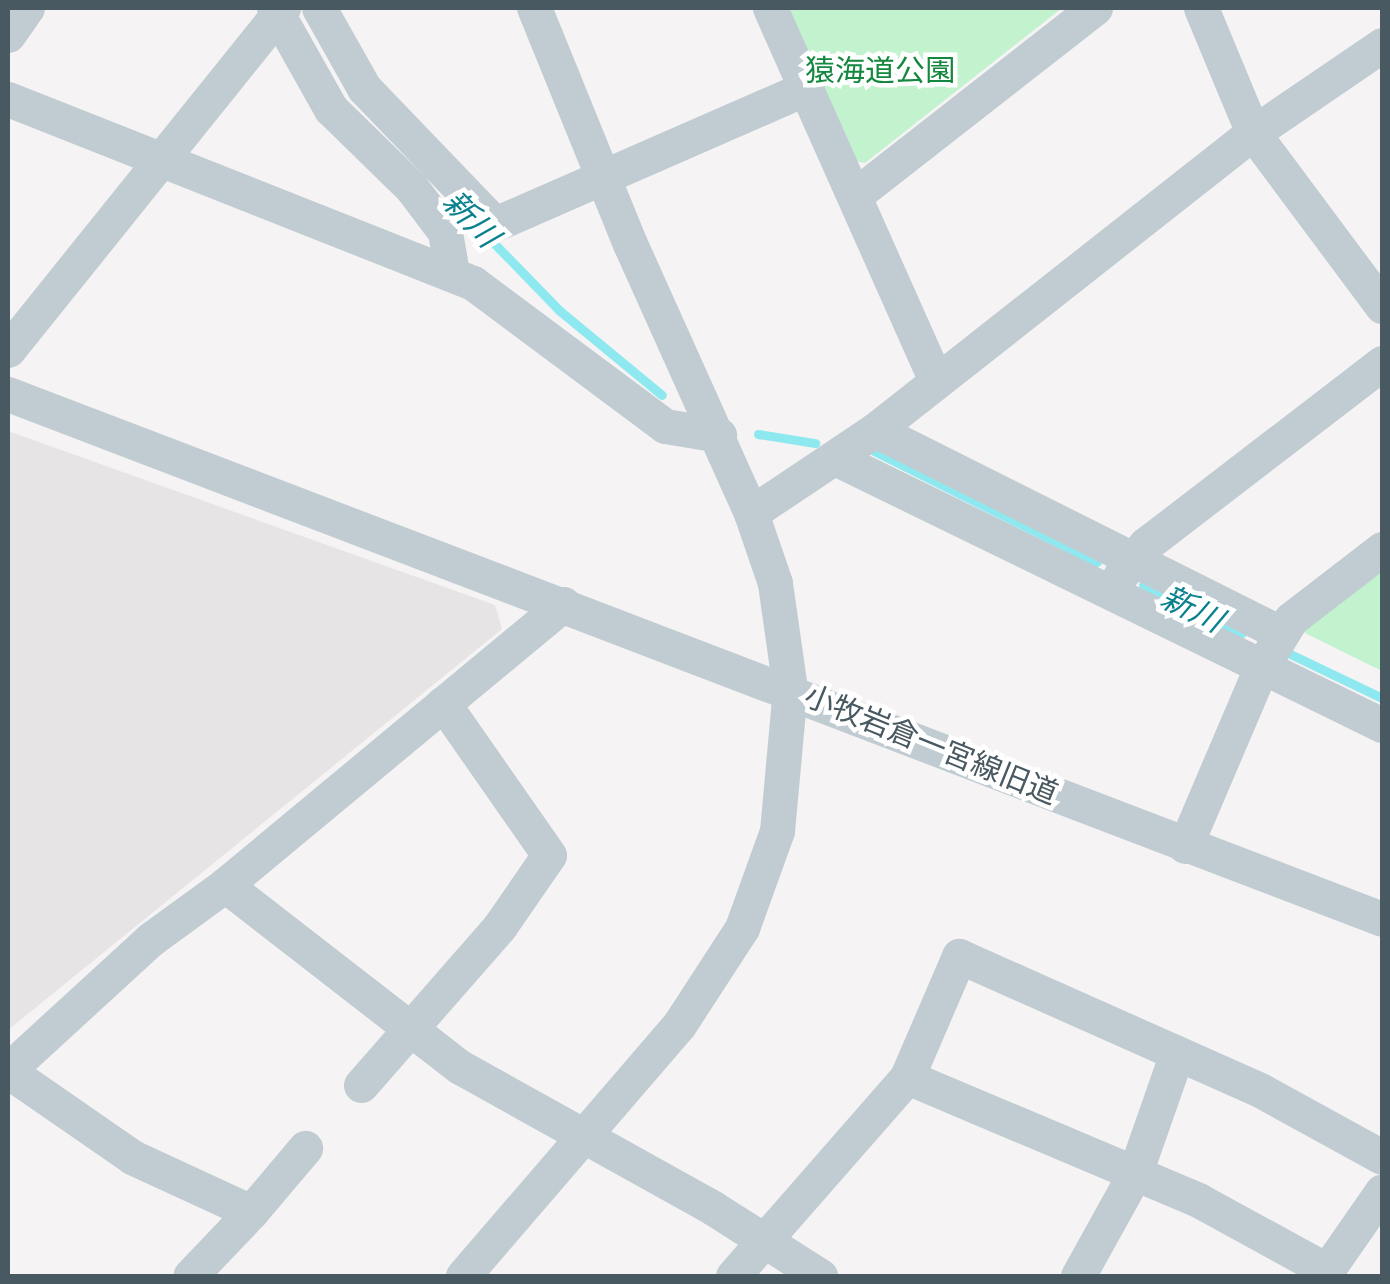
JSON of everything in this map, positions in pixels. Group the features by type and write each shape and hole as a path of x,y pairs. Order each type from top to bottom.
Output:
{"street":[{"path":"8,35 26,8"},
{"path":"319,8 364,88 495,224 806,88"},
{"path":"8,394 790,689 775,583 751,513 602,176 534,8"},
{"path":"770,8 935,378"},
{"path":"854,196 1096,8"},
{"path":"1201,8 1253,134 1382,306"},
{"path":"8,350 165,160 278,10 331,109 411,187 444,232 452,274"},
{"path":"751,513 875,430 935,378 1253,134 1382,45"},
{"path":"8,99 452,274 531,323 665,426 719,435"},
{"path":"1105,595 1133,561 1382,363"},
{"path":"875,430 1282,634"},
{"path":"835,458 1105,595 1382,724"},
{"path":"1186,846 1261,668 1282,634 1292,619 1382,549"},
{"path":"251,1212 132,1157 8,1070 140,948 225,885 563,604"},
{"name":"小牧岩倉一宮線旧道","path":"463,1276 679,1025 742,928 777,832 790,689 1382,919"},
{"path":"361,1086 500,926 549,855 443,702"},
{"path":"225,885 460,1067 820,1276"},
{"path":"733,1276 907,1077 959,956 1177,1053 1382,1157"},
{"path":"1078,1276 1135,1173 1177,1053"},
{"path":"907,1077 1135,1173 1325,1274 1382,1191"},
{"path":"190,1276 304,1148"}],"shaded area":[{"path":"8,431 495,605 502,629 8,1030"}],"green space":[{"name":"猿海道公園","path":"783,8 1062,8 865,163 847,159"},
{"path":"1382,558 1382,671 1305,633 1306,619"}],"waterway":[{"name":"新川","path":"486,235 560,311 662,395"},
{"name":"新川","path":"758,434 815,443"},
{"name":"新川","path":"874,451 1097,562"},
{"name":"新川","path":"1143,585 1242,633"},
{"name":"新川","path":"1284,651 1382,698"}]}
